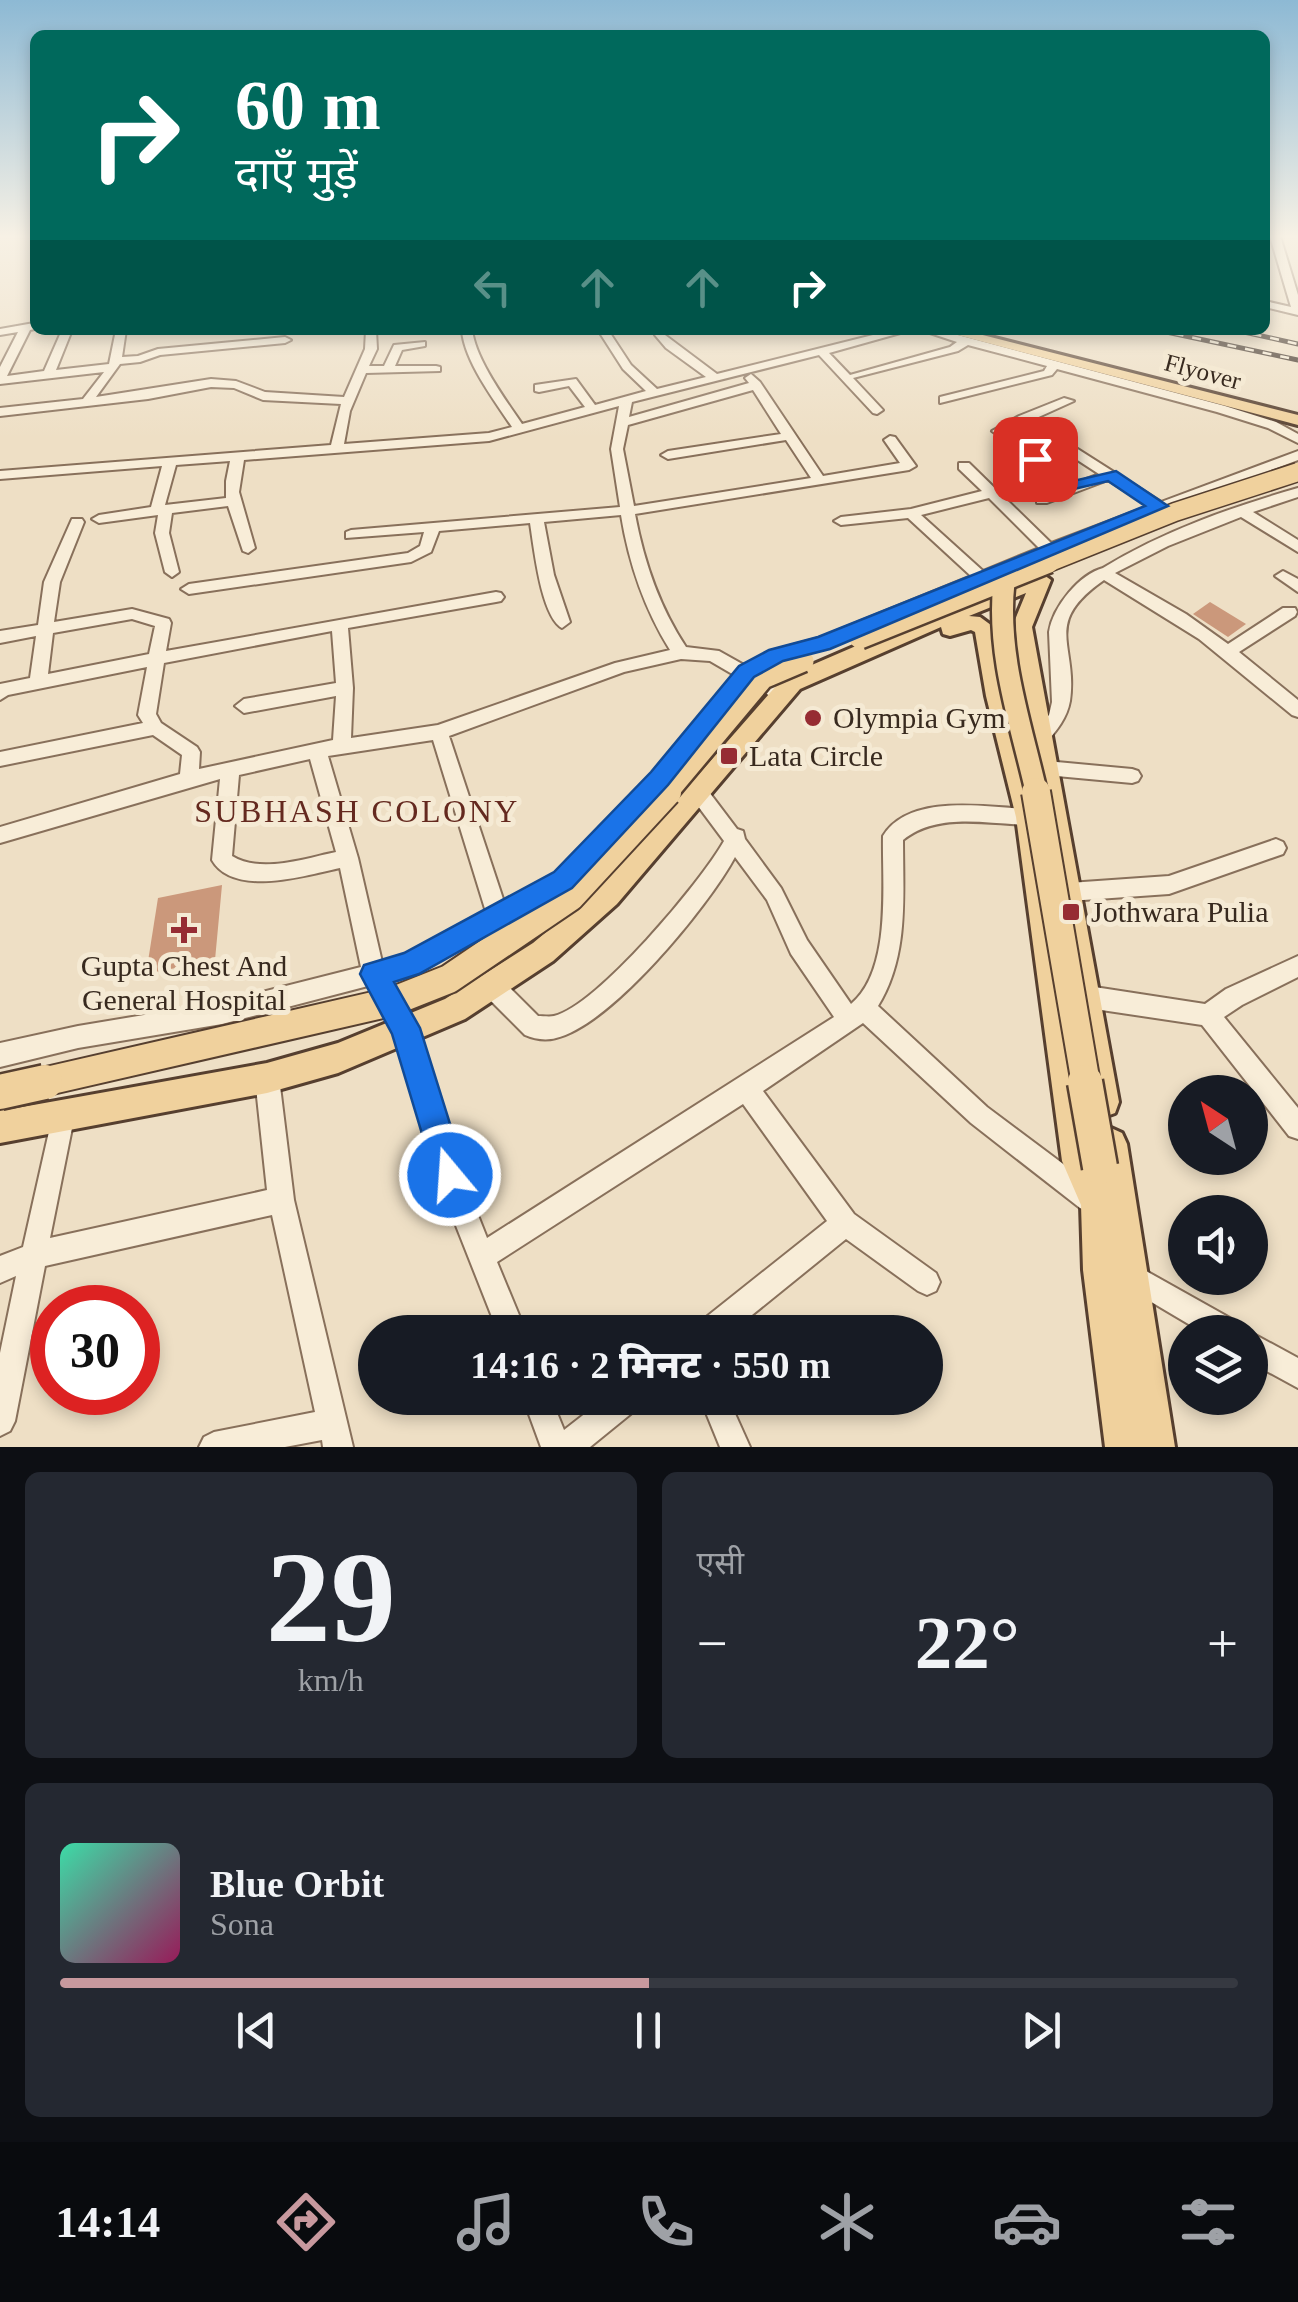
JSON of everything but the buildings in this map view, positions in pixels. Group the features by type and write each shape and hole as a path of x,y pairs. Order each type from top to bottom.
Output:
{"main road":[{"name":"Flyover","path":"965,335 1298,423"},
{"path":"0,1092 391,1002 448,978 570,898 759,694 846,644 992,580 1298,472"},
{"path":"0,1127 267,1078 338,1058 455,1009 543,952 608,896 700,793 759,694 763,678 897,637 1190,516 1298,482"},
{"path":"992,580 1042,819 1100,1166 1098,1206"},
{"path":"1040,580 1022,627 1088,998 1114,1272 1124,1447"},
{"path":"897,637 908,644 973,622 986,628 997,696 1028,817 1078,1161 1098,1206 1156,1447"}],"street":[{"path":"1270,304 1297,305"},
{"path":"0,332 30,327"},
{"path":"0,379 30,329"},
{"path":"49,374 64,335"},
{"path":"88,400 114,364 120,335"},
{"path":"337,448 344,411 371,349 371,335"},
{"path":"468,335 495,393 520,430"},
{"path":"606,335 616,354 655,393"},
{"path":"661,335 670,346 717,379"},
{"path":"622,422 823,353 888,335"},
{"path":"946,335 1236,414 1298,438"},
{"path":"0,379 140,360 153,352 285,340"},
{"path":"856,375 954,349 967,340"},
{"path":"388,370 398,347 420,344"},
{"path":"823,353 877,410"},
{"path":"944,400 1048,373 1054,364"},
{"path":"362,370 436,370"},
{"path":"0,475 443,442 520,430 717,379 752,378"},
{"path":"752,378 820,482"},
{"path":"539,388 572,382 592,409"},
{"path":"0,412 223,383 263,396 350,402"},
{"path":"626,400 617,450 626,511 645,586 681,652"},
{"path":"998,431 1068,400"},
{"path":"1023,419 1159,506"},
{"path":"668,455 790,436"},
{"path":"352,534 626,511 909,466 890,440"},
{"path":"0,1056 78,1037 222,1013 409,965 563,880 660,778 759,694 777,655 823,644 992,580 1049,549 1298,456"},
{"path":"238,457 229,488 234,514 248,548"},
{"path":"1035,459 1076,487"},
{"path":"157,510 170,462"},
{"path":"964,466 1049,549"},
{"path":"1042,500 1110,474"},
{"path":"1206,489 1298,547"},
{"path":"1132,776 1041,741 1060,711 1055,642 1059,616 1081,587 1101,572 1298,492"},
{"path":"841,521 911,514 991,493"},
{"path":"99,519 234,501"},
{"path":"157,510 165,514 162,533 172,572"},
{"path":"911,514 992,580"},
{"path":"536,518 546,575 562,622"},
{"path":"38,683 52,582 76,522"},
{"path":"189,589 411,557 426,548 433,527"},
{"path":"1101,572 1153,599 1230,650 1298,710"},
{"path":"1283,576 1298,588"},
{"path":"0,694 2,690 249,640 496,597"},
{"path":"1230,650 1295,612"},
{"path":"0,637 132,614 163,622 147,716 155,728 191,752 189,778"},
{"path":"340,626 345,688 342,744"},
{"path":"0,836 189,778 342,744 439,732 621,667 681,652 713,655 759,694"},
{"path":"244,706 345,688"},
{"path":"0,759 155,728"},
{"path":"439,732 498,916"},
{"path":"317,750 348,858 374,974 405,1028 450,1175 505,1315"},
{"path":"230,769 222,860 230,869 259,873 348,858"},
{"path":"700,793 774,894 799,947 857,1015 1098,1206"},
{"path":"482,1256 857,1015 888,962 893,836 916,818 944,814 1028,817"},
{"path":"490,985 532,1027 555,1028 572,1019 624,977 684,914 726,859 736,838"},
{"path":"1069,892 1169,885 1276,848"},
{"path":"1088,998 1208,1015 1234,997 1298,966"},
{"path":"1208,1015 1298,1127"},
{"path":"214,1447 335,1435 281,1200 267,1078"},
{"path":"746,1088 845,1223 928,1282"},
{"path":"0,1421 63,1113"},
{"path":"0,1270 34,1255 281,1200"},
{"path":"731,1315 845,1223"},
{"path":"1114,1272 1195,1315"},
{"path":"1268,1356 1298,1374"},
{"path":"544,1415 556,1447"},
{"path":"566,1447 606,1415"},
{"path":"721,1415 735,1447"}],"railway":[{"path":"1180,335 1298,360"},
{"path":"1258,335 1298,344"}],"place":[{"name":"Olympia Gym","path":"813,718"},
{"name":"Lata Circle","path":"729,756"},
{"name":"Jothwara Pulia","path":"1071,912"},
{"name":"Gupta Chest And General Hospital","path":"184,930"}],"district":[{"name":"SUBHASH COLONY","path":"357,811"}],"route":[{"path":"450,1175 405,1028 374,974 409,965 563,880 660,778 746,672 777,655 823,644 1159,506 1110,474 1076,487 1035,459"}]}
